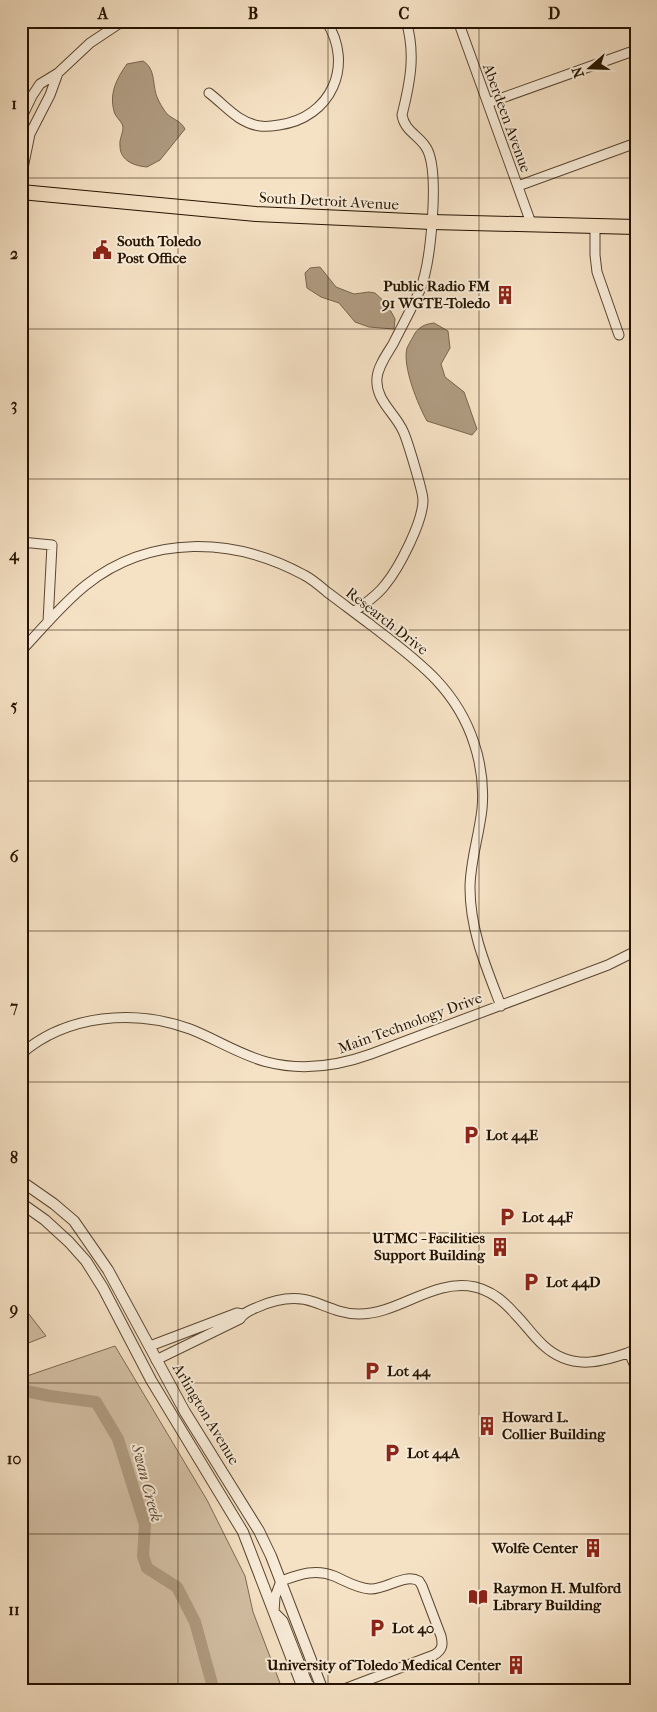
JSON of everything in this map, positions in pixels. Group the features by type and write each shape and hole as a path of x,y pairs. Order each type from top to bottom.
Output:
{"main road":[{"name":"South Detroit Avenue","path":"21,192 256,214 432,222 636,226"}],"street":[{"path":"21,119 40,84 58,73 90,43 123,21"},
{"path":"209,93 234,115 260,126 289,124 311,114 329,96 338,73 339,53 336,40 326,21"},
{"path":"354,612 384,587 407,551 424,499 403,431 381,399 377,376 420,290 432,222 432,167 430,156 422,142 404,124 402,115 412,66 411,44 406,21"},
{"name":"Aberdeen Avenue","path":"458,21 531,223"},
{"path":"488,103 636,50"},
{"path":"21,178 30,134 50,95 58,73"},
{"path":"518,186 636,143"},
{"path":"595,226 594,255 597,272 618,336"},
{"path":"21,542 52,545 48,622"},
{"name":"Research Drive","path":"21,652 48,622 86,585 126,561 164,550 200,546 234,549 269,558 305,576 354,612 433,674 458,707 472,736 480,768 482,796 481,816 471,871 471,913 480,950 500,1006"},
{"path":"608,965 636,951"},
{"path":"608,965 636,957"},
{"name":"Main Technology Drive","path":"21,1054 49,1036 73,1025 99,1019 126,1017 154,1020 180,1026 244,1054 268,1062 296,1066 322,1066 358,1059 608,965"},
{"name":"Arlington Avenue","path":"21,1181 54,1204 74,1221 108,1270 185,1412 259,1531 281,1581 323,1691"},
{"name":"Arlington Avenue","path":"21,1203 45,1220 69,1242 86,1261 103,1288 168,1410 243,1532 304,1691"},
{"path":"86,1261 106,1279 144,1352 148,1357 156,1360 240,1319 243,1314 272,1302 290,1298 310,1301 343,1312 364,1314 379,1311 440,1289 468,1286 488,1292 500,1299 543,1345 564,1358 582,1362 597,1362 633,1351 636,1369"},
{"path":"150,1346 237,1312 243,1314"},
{"path":"315,1691 304,1677 283,1621 274,1612 275,1597 281,1581 305,1573 318,1572 368,1589 382,1588 408,1579 416,1580 421,1584 442,1642 441,1649 434,1655 339,1691"}],"shaded area":[{"path":"143,61 152,72 155,92 163,108 167,114 179,122 185,129 160,160 147,167 133,164 125,159 120,143 123,127 115,113 113,104 115,86 127,64"},
{"path":"320,267 336,287 354,294 375,293 387,304 395,319 394,329 369,327 355,322 339,303 321,297 307,288 305,273 310,268"},
{"path":"434,323 448,331 450,348 441,364 445,377 464,392 477,429 472,435 427,421 412,385 407,365 407,348 419,329 424,325"},
{"path":"21,1304 46,1336 21,1346"},
{"path":"115,1346 207,1500 245,1576 253,1612 283,1691 21,1691 21,1378"}],"waterway":[{"name":"Swan Creek","path":"21,1390 96,1402 118,1439 145,1525 143,1556 147,1568 177,1587 195,1622 214,1691"}],"railway":[{"path":"21,1366 25,1365"}],"place":[{"name":"South Toledo Post Office","path":"102,250"},
{"name":"Public Radio FM 91 WGTE-Toledo","path":"505,295"},
{"name":"Lot 44E","path":"471,1135"},
{"name":"Lot 44F","path":"507,1217"},
{"name":"UTMC - Facilities Support Building","path":"500,1247"},
{"name":"Lot 44D","path":"531,1282"},
{"name":"Lot 44","path":"372,1371"},
{"name":"Howard L. Collier Building","path":"487,1426"},
{"name":"Lot 44A","path":"392,1453"},
{"name":"Wolfe Center","path":"593,1548"},
{"name":"Raymon H. Mulford Library Building","path":"478,1597"},
{"name":"Lot 40","path":"377,1628"},
{"name":"University of Toledo Medical Center","path":"516,1665"}]}
